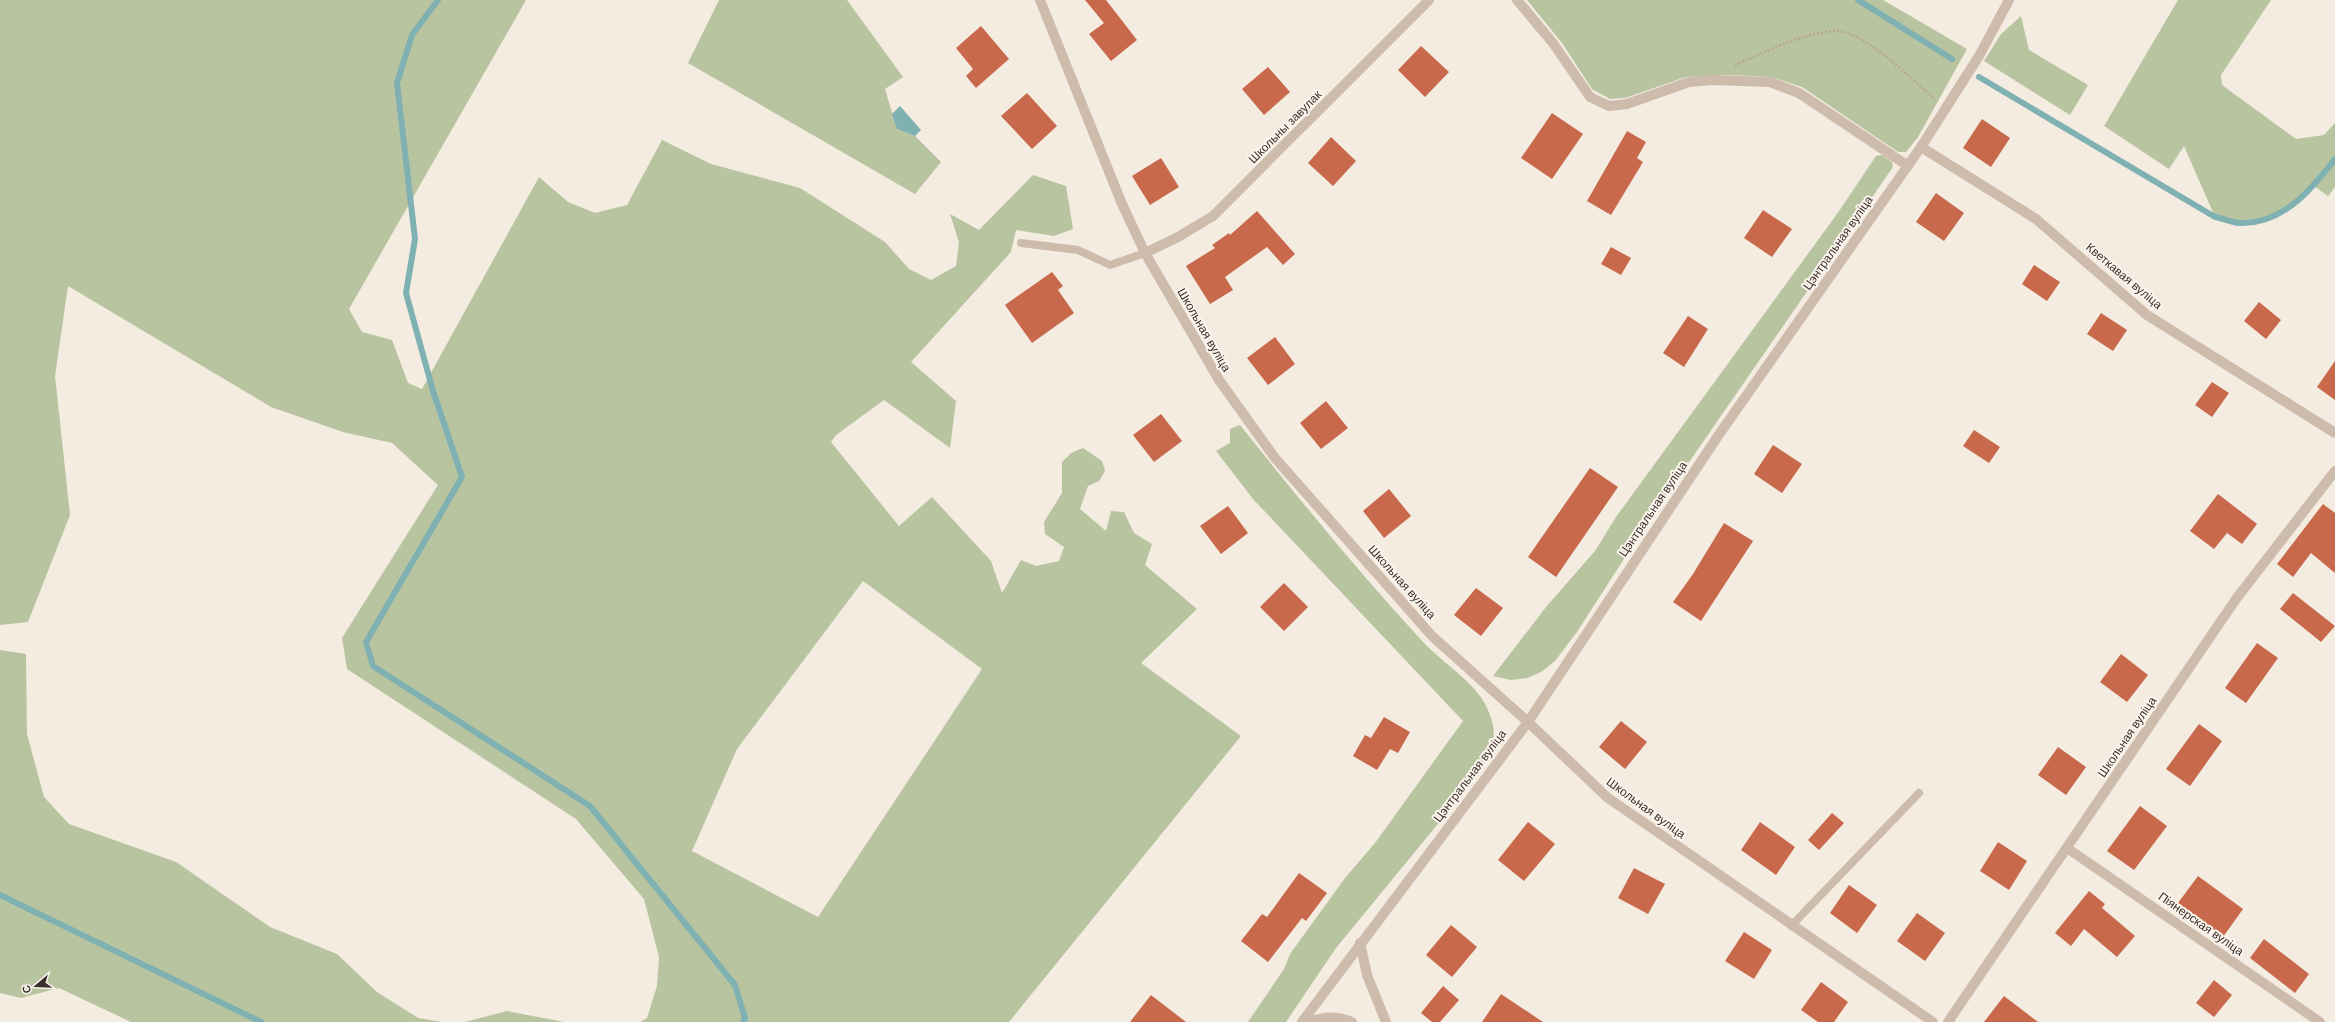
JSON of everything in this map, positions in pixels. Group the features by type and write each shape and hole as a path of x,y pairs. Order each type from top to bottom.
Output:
{"street":[{"name":"Школьная вуліца","path":"1040,0 1122,204 1145,253 1219,380 1275,458 1432,636 1528,722 1608,798 1791,926 1933,1022"},
{"name":"Школьны завулак","path":"1145,253 1178,237 1213,216 1429,0"},
{"path":"1517,0 1553,43 1590,97 1609,106 1627,104 1689,82 1713,80 1770,82 1800,93 1908,166"},
{"name":"Цэнтральная вуліца","path":"1302,1022 1360,942 1528,722 1720,433 1921,148 1979,56 2009,0"},
{"name":"Кветкавая вуліца","path":"1921,148 2036,219 2148,314 2335,433"},
{"name":"Школьная вуліца","path":"1948,1022 2236,599 2335,471"},
{"name":"Піянерская вуліца","path":"2067,848 2320,1022"},
{"path":"1360,942 1367,975 1386,1022"},
{"path":"1310,1022 1319,1018 1332,1017 1352,1022"}],"lane":[{"path":"1021,243 1078,250 1110,265 1145,253"},
{"path":"1791,926 1919,793"}],"path":[{"path":"1733,65 1813,34 1834,30 1858,38 1885,55 1946,109"}],"green space":[{"path":"0,0 526,0 349,309 362,332 392,340 408,383 422,389 539,177 568,202 595,213 627,205 662,140 711,164 800,188 885,242 909,269 931,280 956,266 959,242 950,214 979,230 1033,175 1066,186 1073,229 1054,236 1016,230 1011,252 911,362 956,401 950,448 884,400 836,435 831,442 899,526 932,497 991,561 1002,593 1021,560 1036,566 1059,561 1064,547 1045,534 1044,522 1062,493 1062,462 1071,453 1083,448 1102,461 1105,471 1099,481 1088,486 1080,509 1106,531 1111,511 1124,512 1134,533 1152,544 1145,565 1197,609 1141,663 1241,736 1009,1022 640,1022 647,1018 657,986 659,957 644,899 576,819 347,669 342,638 438,485 392,443 343,432 271,407 68,286 55,376 70,515 28,622 0,625","holes":["863,581 982,669 818,917 692,851 737,749"]},
{"path":"719,0 847,0 903,77 885,89 897,129 915,136 941,162 915,194 688,63"},
{"path":"1527,0 1883,0 1967,49 1918,137 1906,152 1898,152 1802,87 1771,77 1728,75 1686,77 1625,98 1610,99 1592,89 1562,43"},
{"path":"2178,0 2271,0 2221,75 2222,85 2296,139 2324,135 2335,123 2335,187 2328,196 2314,186 2290,206 2269,218 2259,221 2246,222 2215,217 2184,146 2169,169 2104,126"},
{"path":"2021,16 2029,50 2088,85 2070,115 1984,61 2001,34"},
{"path":"1882,155 1892,162 1893,167 1647,523 1577,632 1555,661 1541,672 1527,678 1511,680 1493,676 1546,607 1595,551 1616,517 1837,214 1876,156"},
{"path":"1240,425 1376,590 1424,643 1475,690 1487,708 1491,718 1494,735 1488,758 1478,775 1336,948 1286,1022 1248,1022 1284,969 1290,954 1345,878 1375,843 1463,721 1253,499 1216,451 1230,443 1230,429"},
{"path":"0,650 26,654 27,734 44,797 69,824 176,862 270,927 337,954 377,992 418,1018 442,1022 131,1022 59,988 21,998 0,993"},
{"path":"507,1011 564,1022 465,1022"}],"water":[{"path":"900,106 921,130 915,136 897,129 892,114"}],"building":[{"path":"1085,0 1106,0 1137,40 1111,61 1089,34 1104,23"},
{"path":"981,26 1009,59 976,88 966,76 973,69 956,48"},
{"path":"1421,46 1449,72 1425,97 1398,70"},
{"path":"1268,67 1290,92 1264,115 1242,89"},
{"path":"1027,93 1057,126 1032,149 1001,116"},
{"path":"1552,113 1583,134 1552,179 1521,158"},
{"path":"1982,119 2010,138 1991,167 1963,148"},
{"path":"1627,131 1646,142 1637,158 1643,162 1611,215 1587,201"},
{"path":"1331,137 1356,161 1333,186 1308,163"},
{"path":"1161,158 1179,187 1150,205 1132,176"},
{"path":"1936,193 1964,213 1944,241 1916,222"},
{"path":"1763,210 1792,229 1772,257 1744,238"},
{"path":"1257,211 1295,254 1283,265 1267,247 1225,277 1233,290 1210,304 1186,266 1215,248 1212,245 1229,233 1230,235"},
{"path":"1611,247 1631,258 1621,275 1601,264"},
{"path":"2034,265 2060,282 2047,301 2022,284"},
{"path":"1052,272 1063,286 1058,290 1074,313 1032,343 1005,305"},
{"path":"2259,302 2281,320 2266,339 2244,321"},
{"path":"2101,313 2127,330 2113,351 2087,334"},
{"path":"1688,316 1708,329 1684,367 1663,353"},
{"path":"1275,337 1295,364 1268,385 1247,358"},
{"path":"2335,361 2335,400 2317,387"},
{"path":"2212,382 2229,393 2212,417 2195,405"},
{"path":"1326,401 1348,428 1321,449 1300,423"},
{"path":"1161,414 1182,441 1154,462 1133,435"},
{"path":"1974,430 2000,447 1989,463 1963,446"},
{"path":"1773,445 1802,464 1782,493 1754,474"},
{"path":"1590,468 1618,487 1556,577 1528,557"},
{"path":"1389,489 1411,516 1384,538 1363,511"},
{"path":"2218,494 2257,524 2242,544 2227,533 2214,549 2190,531"},
{"path":"2323,504 2335,513 2335,573 2311,553 2293,577 2277,564"},
{"path":"1228,506 1248,533 1221,554 1200,526"},
{"path":"1724,523 1753,541 1701,621 1673,602 1693,574"},
{"path":"1284,583 1308,607 1284,631 1260,607"},
{"path":"1476,588 1503,608 1481,636 1454,615"},
{"path":"2293,593 2335,626 2321,642 2280,609"},
{"path":"2257,643 2278,658 2246,703 2225,688"},
{"path":"2121,654 2148,675 2127,702 2100,682"},
{"path":"1384,717 1410,732 1398,753 1390,749 1377,770 1353,756 1365,735 1371,738"},
{"path":"1621,721 1647,742 1625,769 1599,747"},
{"path":"2199,724 2222,741 2190,786 2166,769"},
{"path":"2058,747 2086,767 2066,795 2038,775"},
{"path":"2140,806 2167,826 2134,870 2107,851"},
{"path":"1832,813 1844,823 1819,850 1808,840"},
{"path":"1528,822 1555,844 1524,881 1498,860"},
{"path":"1760,822 1795,847 1776,875 1741,850"},
{"path":"1998,842 2027,861 2009,890 1980,871"},
{"path":"1634,868 1665,884 1648,914 1618,898"},
{"path":"1299,873 1327,893 1306,921 1302,918 1268,962 1241,941 1262,914 1267,917"},
{"path":"2198,876 2243,909 2223,937 2178,903"},
{"path":"1849,885 1877,905 1857,933 1830,913"},
{"path":"2089,891 2105,904 2102,908 2135,936 2117,957 2084,929 2071,946 2055,933"},
{"path":"1917,913 1945,933 1925,961 1897,941"},
{"path":"1451,925 1477,947 1452,977 1426,955"},
{"path":"1744,932 1772,950 1754,979 1725,961"},
{"path":"2264,939 2309,974 2295,993 2250,958"},
{"path":"2214,980 2232,995 2214,1017 2196,1003"},
{"path":"1821,982 1848,1002 1834,1022 1818,1022 1801,1010"},
{"path":"1443,986 1459,1000 1440,1022 1432,1022 1421,1013"},
{"path":"1501,994 1543,1022 1482,1022"},
{"path":"1151,995 1186,1022 1130,1022"},
{"path":"2004,996 2038,1022 1984,1022"}],"waterway":[{"path":"438,0 412,35 397,83 415,239 406,293 433,391 462,477 366,642 373,666 590,806 735,985 745,1018 743,1022"},
{"path":"1858,0 1952,59"},
{"path":"1979,77 2215,217 2239,223 2254,222 2269,218 2282,212 2305,193 2335,159"},
{"path":"0,895 261,1022"}]}
